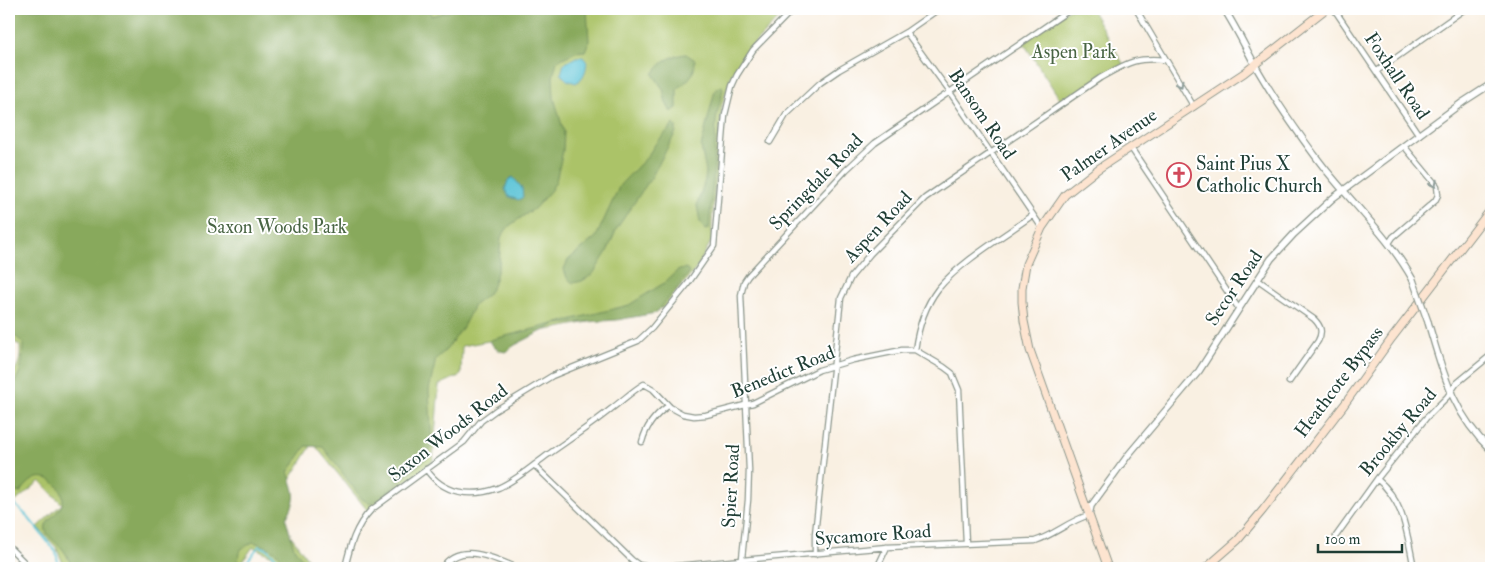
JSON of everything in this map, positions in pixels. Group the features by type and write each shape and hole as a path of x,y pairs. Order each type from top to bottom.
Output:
{"main road":[{"name":"Palmer Avenue","path":"1089,514 1036,371 1024,321 1022,302 1024,275 1029,254 1042,228 1065,195 1092,173 1194,107 1255,64 1326,9"},
{"name":"Heathcote Bypass","path":"1206,568 1222,555 1251,525 1491,209"},
{"path":"1089,514 1108,568"}],"street":[{"name":"Saxon Woods Road","path":"345,568 351,543 368,514 464,442 482,421 496,410 552,376 638,341 652,328 714,246 725,115 732,86 753,50 793,9"},
{"path":"770,142 786,115 820,83 906,32 939,9"},
{"name":"Springdale Road","path":"747,405 741,295 744,282 771,250 860,156 875,143 1071,9"},
{"path":"1136,9 1194,107"},
{"path":"1224,9 1255,64 1297,130 1344,191 1403,262 1413,280 1451,392 1468,425 1491,450"},
{"name":"Foxhall Road","path":"1334,9 1419,135"},
{"path":"1377,71 1465,9"},
{"name":"Bansom Road","path":"906,32 949,91 1042,228"},
{"name":"Aspen Road","path":"814,554 841,298 851,277 877,247 925,198 1100,78 1128,62 1136,60 1166,60"},
{"name":"Secor Road","path":"1089,514 1092,506 1129,454 1199,371 1271,259 1285,242 1322,207 1463,102 1491,84"},
{"path":"1389,243 1435,201 1438,195 1437,186 1404,146"},
{"path":"1131,148 1239,309"},
{"path":"966,543 959,390 952,373 944,366 915,350 917,336 925,313 938,290 962,266 1033,214"},
{"path":"1258,280 1314,319 1321,327 1321,337 1289,382"},
{"name":"Benedict Road","path":"534,465 644,384 654,389 668,406 682,414 694,416 714,414 747,405 768,396 802,377 834,365 902,350 915,350"},
{"name":"Brookby Road","path":"1336,536 1377,479 1426,418 1457,383 1491,355"},
{"name":"Spier Road","path":"741,568 749,470 747,405"},
{"path":"642,442 645,432 654,418 668,406"},
{"path":"426,469 431,476 452,491 470,493 496,488 508,483 534,465"},
{"name":"Sycamore Road","path":"534,465 632,560 639,565 654,568 887,547 1036,541 1043,539 1069,522 1089,514"},
{"path":"1377,479 1392,494 1402,514 1414,568"},
{"path":"9,547 30,568"},
{"path":"877,568 887,547"},
{"path":"442,568 451,559 466,553 480,554 518,568"}],"green space":[{"name":"Saxon Woods Park","path":"9,9 788,9 747,51 731,76 722,106 712,240 696,269 663,308 462,346 461,375 439,385 433,461 368,511 313,443 272,509 314,568 284,568 285,562 253,547 238,568 65,568 56,547 37,527 62,504 40,481 15,502 9,492 9,379 18,363 20,346 9,338 61,193"},
{"name":"Saxon Woods Park","path":"9,9 185,9 183,13 199,12 195,9 431,9 431,16 450,11 451,9 587,9 589,41 585,51 575,52 557,61 553,77 554,98 564,132 563,151 556,181 551,190 535,208 509,226 501,237 499,265 493,286 487,295 474,305 463,327 447,349 436,359 429,390 432,446 427,458 380,499 370,504 362,499 323,447 306,446 288,472 293,486 294,501 286,519 294,548 309,568 290,568 274,551 253,542 241,549 236,568 72,568 62,548 49,537 46,531 47,523 62,504 61,490 46,478 37,478 30,482 20,493 16,492 9,480 9,388 17,379 19,373 23,343 13,334 9,333"},
{"name":"Aspen Park","path":"1069,9 1091,9 1124,65 1063,104 1023,42"},
{"path":"686,54 695,60 694,70 688,80 677,89 677,108 671,112 666,103 663,89 653,74 667,60"},
{"path":"722,86 723,89 716,120 709,229 705,230 700,222 697,205 706,172 701,147 715,90"},
{"path":"674,124 676,132 651,178 617,228 607,252 593,274 582,281 573,283 567,278 564,269 568,260 596,237 620,185 647,157 656,143"},
{"path":"686,268 689,272 687,276 656,313 617,320 556,324 505,352 492,345 490,340 629,305 664,283 677,271"}],"water":[{"path":"576,57 583,57 587,62 584,74 576,83 567,80 561,74 564,64"},
{"path":"513,177 522,188 523,197 519,200 509,197 505,189 508,180"}],"waterway":[{"path":"9,346 13,358 9,370"},
{"path":"9,499 27,516 56,552 59,568"},
{"path":"242,568 259,546 267,549 283,564 293,568"}],"place":[{"name":"Saint Pius X Catholic Church","path":"1179,175"}]}
